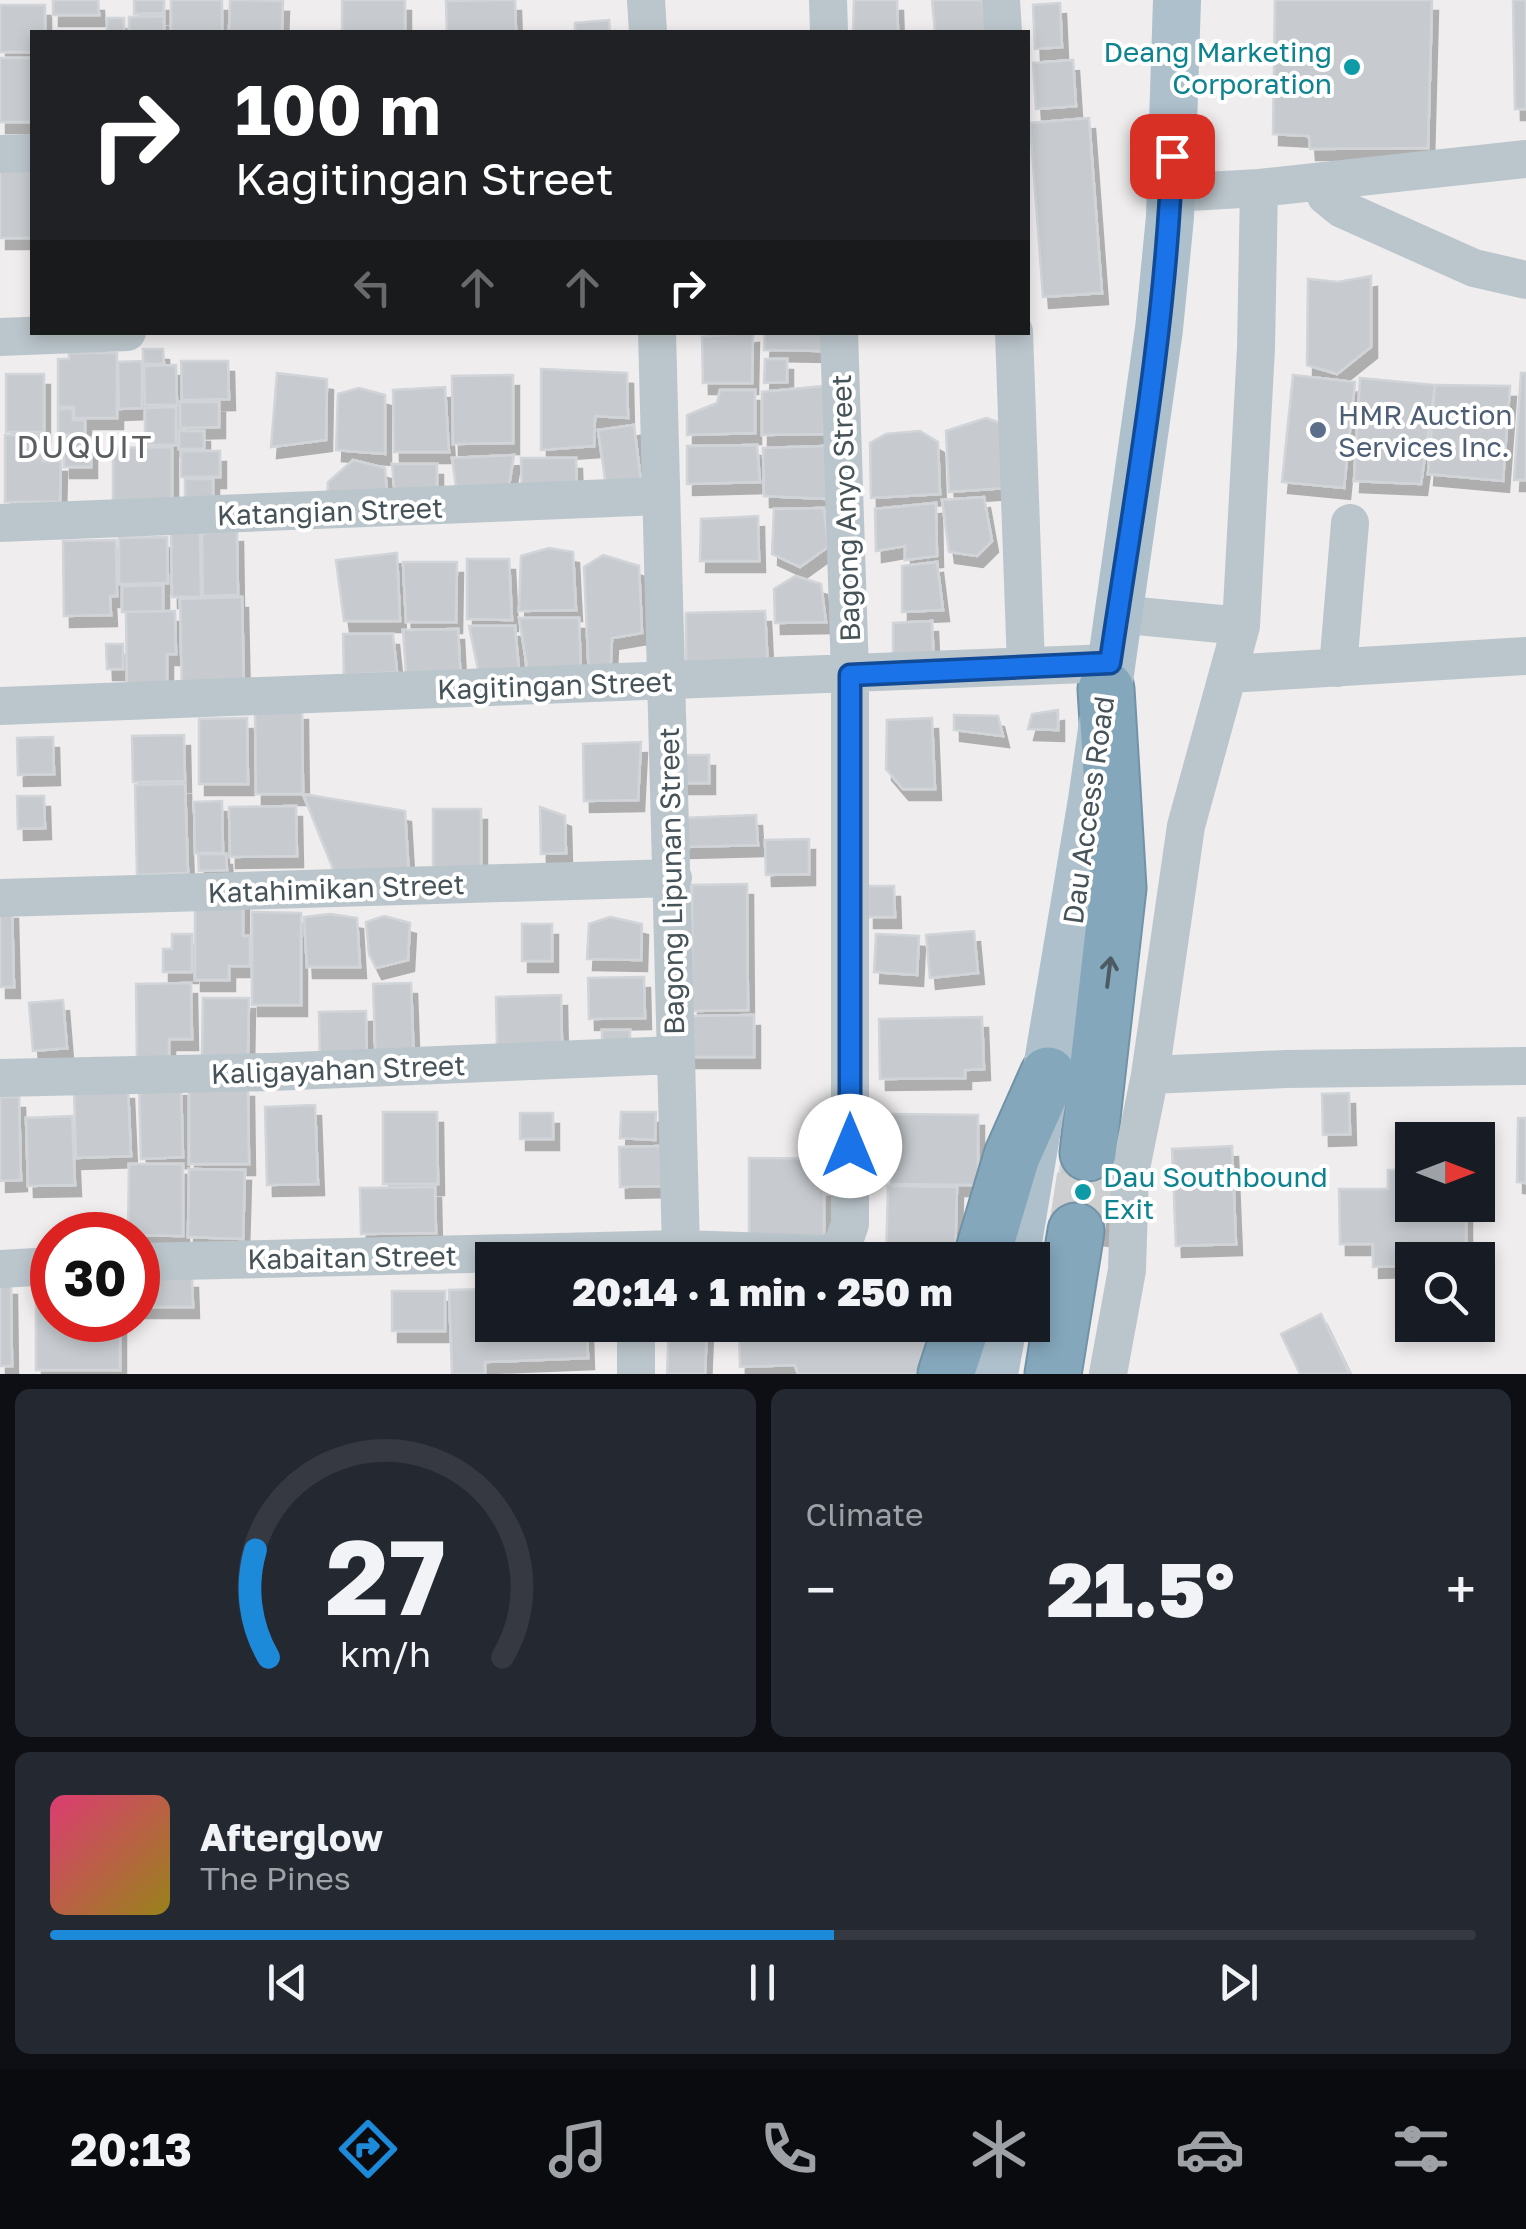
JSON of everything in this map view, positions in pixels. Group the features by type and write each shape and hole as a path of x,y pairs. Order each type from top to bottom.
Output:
{"highway":[{"path":"1088,1153 1118,888 1108,676"},
{"path":"987,1242 1012,1156 1048,1075"},
{"path":"1053,1374 1076,1231"},
{"path":"946,1374 956,1342"}],"main road":[{"name":"Dau Access Road","path":"1018,1242 1092,800 1159,329 1171,193 1177,0"},
{"path":"994,1374 1000,1342"}],"street":[{"path":"646,0 648,30"},
{"path":"828,0 829,30"},
{"path":"1001,0 1002,30"},
{"path":"0,154 30,152"},
{"path":"1171,193 1258,188 1526,159"},
{"path":"1322,181 1326,196 1342,210 1474,268 1526,280"},
{"path":"1108,1374 1127,1270 1130,1172 1150,1075 1186,826 1241,626 1256,348 1258,188"},
{"path":"0,338 64,335"},
{"name":"Bagong Lipunan Street","path":"656,335 681,1242"},
{"name":"Bagong Anyo Street","path":"839,335 850,675 850,1224"},
{"path":"1014,335 1026,666"},
{"name":"Katangian Street","path":"0,523 660,496"},
{"path":"1338,668 1350,523"},
{"path":"1117,614 1241,626"},
{"path":"1228,674 1526,656"},
{"name":"Kagitingan Street","path":"0,706 1026,666 1108,676"},
{"name":"Katahimikan Street","path":"0,898 673,878"},
{"name":"Kaligayahan Street","path":"0,1078 271,1072 675,1055"},
{"path":"1150,1075 1526,1066"},
{"name":"Kabaitan Street","path":"844,1242 850,1224"},
{"name":"Kabaitan Street","path":"160,1262 475,1257"},
{"path":"0,1269 30,1267"},
{"path":"636,1342 636,1374"}],"building":[{"path":"53,0 98,0 99,15 53,15"},
{"path":"134,0 164,0 164,13 134,14"},
{"path":"171,0 222,0 222,30 171,30"},
{"path":"230,0 283,1 282,30 229,30"},
{"path":"342,0 405,0 405,30 342,30"},
{"path":"515,0 516,30 447,30 446,1"},
{"path":"854,0 897,0 898,30 853,30"},
{"path":"932,0 982,0 986,30 935,30"},
{"name":"Deang Marketing Corporation","path":"1275,0 1432,0 1428,148 1310,149 1309,136 1273,134"},
{"path":"1513,0 1526,0 1526,109 1515,109"},
{"path":"1060,3 1062,47 1035,49 1033,5"},
{"path":"0,5 45,5 45,30 30,30 30,52 0,52"},
{"path":"164,16 164,30 129,30 129,17"},
{"path":"107,18 124,18 124,30 107,30"},
{"path":"609,20 610,30 575,30 575,23"},
{"path":"0,58 30,58 30,122 0,122"},
{"path":"1073,60 1076,106 1036,109 1033,63"},
{"path":"1089,118 1102,293 1043,297 1030,123"},
{"path":"30,170 30,238 0,238 0,171"},
{"path":"1371,276 1371,347 1337,374 1307,365 1308,279 1338,282"},
{"path":"753,335 752,383 703,383 702,337"},
{"path":"765,335 824,335 824,351 764,350"},
{"path":"143,349 163,349 164,364 143,364"},
{"path":"69,353 117,353 117,418 74,418 74,407 58,407 58,359 69,359"},
{"path":"765,359 787,359 787,382 764,383"},
{"path":"142,361 142,408 119,409 118,362"},
{"path":"181,361 228,361 229,399 182,400"},
{"path":"176,365 177,405 145,405 144,366"},
{"path":"541,369 627,373 628,418 595,416 594,446 541,450"},
{"path":"277,373 327,379 326,440 271,447"},
{"path":"1521,373 1526,373 1526,480 1514,480"},
{"path":"6,374 44,374 44,432 6,432"},
{"path":"513,375 513,443 453,444 452,376"},
{"path":"1293,375 1355,382 1344,488 1282,482"},
{"path":"1360,378 1435,385 1421,484 1354,481"},
{"path":"1435,385 1510,386 1503,481 1428,474"},
{"path":"824,386 824,434 762,435 762,392"},
{"path":"445,387 449,452 394,452 393,390"},
{"path":"359,388 385,395 385,454 336,450 338,394"},
{"path":"720,390 755,390 755,433 687,435 687,415 717,403"},
{"path":"180,402 219,402 219,427 180,428"},
{"path":"176,407 176,445 145,445 145,408"},
{"path":"58,409 73,409 73,420 85,420 85,435 58,435"},
{"path":"986,418 1003,424 1005,488 949,492 946,431"},
{"path":"634,425 641,482 606,486 598,430"},
{"path":"179,431 204,431 204,449 179,449"},
{"path":"920,431 938,442 940,494 871,498 870,443 886,434"},
{"path":"5,435 43,435 43,461 61,461 60,502 5,502"},
{"path":"64,438 91,438 91,467 64,467"},
{"path":"757,445 760,482 687,484 687,446"},
{"path":"825,446 827,499 764,496 763,448"},
{"path":"172,447 172,502 113,502 113,448"},
{"path":"181,451 220,451 220,477 181,477"},
{"path":"514,455 508,492 456,487 452,458"},
{"path":"521,458 576,458 577,494 522,493"},
{"path":"353,460 385,468 387,496 327,504 328,482"},
{"path":"392,464 437,464 437,502 396,505"},
{"path":"185,479 213,479 213,507 185,507"},
{"path":"984,497 992,541 977,556 949,552 942,500"},
{"path":"936,503 937,556 905,560 905,546 876,551 875,509"},
{"path":"824,508 828,547 800,567 772,554 774,509"},
{"path":"758,516 759,561 700,561 701,519"},
{"path":"237,531 238,595 203,596 202,533"},
{"path":"171,533 200,533 201,597 172,597"},
{"path":"167,537 168,583 119,584 119,538"},
{"path":"116,540 117,596 110,596 111,615 64,616 63,541"},
{"path":"549,548 573,552 576,610 519,611 521,556"},
{"path":"397,553 400,621 344,621 336,560"},
{"path":"603,555 639,566 642,633 612,638 610,679 589,678 584,567"},
{"path":"467,559 509,559 512,620 467,619"},
{"path":"403,562 457,562 456,622 406,622"},
{"path":"937,562 943,610 902,612 902,566"},
{"path":"795,576 821,584 826,622 775,623 774,589"},
{"path":"163,585 163,611 122,612 122,586"},
{"path":"242,597 244,690 182,692 180,599"},
{"path":"175,611 176,654 167,654 167,687 127,688 126,612"},
{"path":"765,611 768,671 686,675 686,613"},
{"path":"519,618 579,618 581,677 528,672"},
{"path":"932,621 934,667 893,667 893,623"},
{"path":"469,626 515,626 519,670 479,674"},
{"path":"458,629 461,685 407,685 403,630"},
{"path":"343,634 393,634 397,672 344,675"},
{"path":"106,644 123,644 123,669 107,669"},
{"path":"302,709 303,794 256,794 255,710"},
{"path":"1058,710 1058,730 1028,729 1032,714"},
{"path":"954,715 998,716 1003,736 954,730"},
{"path":"247,718 248,784 199,784 199,719"},
{"path":"932,718 935,789 903,789 886,769 887,720"},
{"path":"184,735 185,781 133,782 132,736"},
{"path":"53,737 54,774 18,775 17,738"},
{"path":"641,742 638,800 584,801 583,744"},
{"path":"679,755 709,755 709,783 679,783"},
{"path":"185,784 188,873 137,875 135,785"},
{"path":"303,794 405,811 409,877 339,884"},
{"path":"17,796 44,796 45,828 18,829"},
{"path":"222,801 223,853 195,853 194,802"},
{"path":"296,806 297,856 230,857 229,807"},
{"path":"540,807 565,816 566,853 541,854"},
{"path":"433,809 481,809 481,877 433,877"},
{"path":"756,815 758,845 684,847 683,818"},
{"path":"809,839 809,874 766,875 765,840"},
{"path":"198,854 226,854 227,870 199,871"},
{"path":"747,884 748,1010 692,1011 692,885"},
{"path":"868,886 894,886 895,917 868,917"},
{"path":"195,899 243,899 243,936 250,936 250,966 229,966 229,980 195,980"},
{"path":"0,908 12,908 14,987 0,987"},
{"path":"252,912 301,913 301,1005 252,1005"},
{"path":"330,914 357,918 360,967 307,967 304,917"},
{"path":"384,916 410,923 408,960 376,968 369,954 366,922"},
{"path":"610,917 642,924 641,960 587,959 589,924"},
{"path":"522,924 552,924 552,961 522,961"},
{"path":"974,931 978,973 930,978 926,935"},
{"path":"172,934 192,934 192,972 163,972 163,949 172,949"},
{"path":"876,934 919,936 917,975 874,972"},
{"path":"644,977 645,1018 589,1019 588,978"},
{"path":"191,983 192,1039 169,1039 169,1060 137,1061 136,984"},
{"path":"411,983 414,1064 376,1065 373,984"},
{"path":"561,995 562,1044 497,1045 496,997"},
{"path":"203,998 249,998 248,1056 202,1055"},
{"path":"63,1000 67,1048 33,1051 29,1003"},
{"path":"366,1011 367,1061 320,1062 319,1012"},
{"path":"754,1015 754,1057 687,1057 687,1016"},
{"path":"982,1017 984,1069 965,1070 965,1078 880,1079 879,1019"},
{"path":"602,1030 630,1030 630,1050 602,1050"},
{"path":"181,1085 183,1157 141,1159 139,1086"},
{"path":"189,1086 248,1086 249,1164 189,1164"},
{"path":"128,1088 131,1156 76,1158 74,1090"},
{"path":"1349,1093 1350,1134 1323,1135 1322,1094"},
{"path":"0,1097 19,1097 21,1180 0,1181"},
{"path":"315,1105 318,1184 267,1185 265,1107"},
{"path":"383,1112 437,1112 438,1184 383,1184"},
{"path":"621,1112 656,1112 655,1140 620,1138"},
{"path":"520,1113 553,1113 553,1139 520,1139"},
{"path":"892,1114 978,1115 978,1185 891,1184"},
{"path":"72,1116 75,1185 28,1186 26,1118"},
{"path":"1518,1118 1526,1118 1526,1183 1517,1182"},
{"path":"663,1146 664,1186 620,1187 619,1147"},
{"path":"1232,1146 1236,1244 1176,1246 1172,1149"},
{"name":"Dau Southbound Exit","path":"1063,1150 1115,1157 1103,1235 1052,1227"},
{"path":"749,1158 836,1159 836,1194 824,1194 824,1236 749,1236"},
{"path":"129,1164 183,1164 183,1236 160,1236 160,1212 128,1212"},
{"path":"189,1169 245,1170 243,1239 188,1237"},
{"path":"1388,1170 1395,1170 1395,1222 1466,1222 1466,1242 1395,1242 1395,1266 1373,1267 1373,1244 1340,1244 1339,1189 1388,1189"},
{"path":"888,1186 957,1187 955,1242 886,1242"},
{"path":"435,1187 436,1233 361,1234 360,1188"},
{"path":"160,1277 192,1277 193,1307 160,1307"},
{"path":"0,1284 11,1284 12,1366 0,1366"},
{"path":"475,1289 475,1342 587,1342 588,1358 485,1362 485,1374 452,1374 449,1290"},
{"path":"392,1291 445,1291 445,1331 392,1331"},
{"path":"1321,1314 1350,1374 1300,1374 1281,1334"},
{"path":"36,1342 120,1342 120,1370 36,1370"},
{"path":"668,1342 706,1342 705,1374 667,1374"},
{"path":"739,1342 944,1342 927,1374 798,1374 795,1365 740,1367"}],"tunnel":[{"path":"1076,1231 1088,1153"}],"place":[{"name":"Deang Marketing Corporation","path":"1352,67"},
{"name":"HMR Auction Services Inc.","path":"1318,430"},
{"name":"Dau Southbound Exit","path":"1083,1192"}],"district":[{"name":"DUQUIT","path":"85,446"}],"route":[{"path":"850,1146 850,675 1110,663 1159,329 1172,156"}]}
